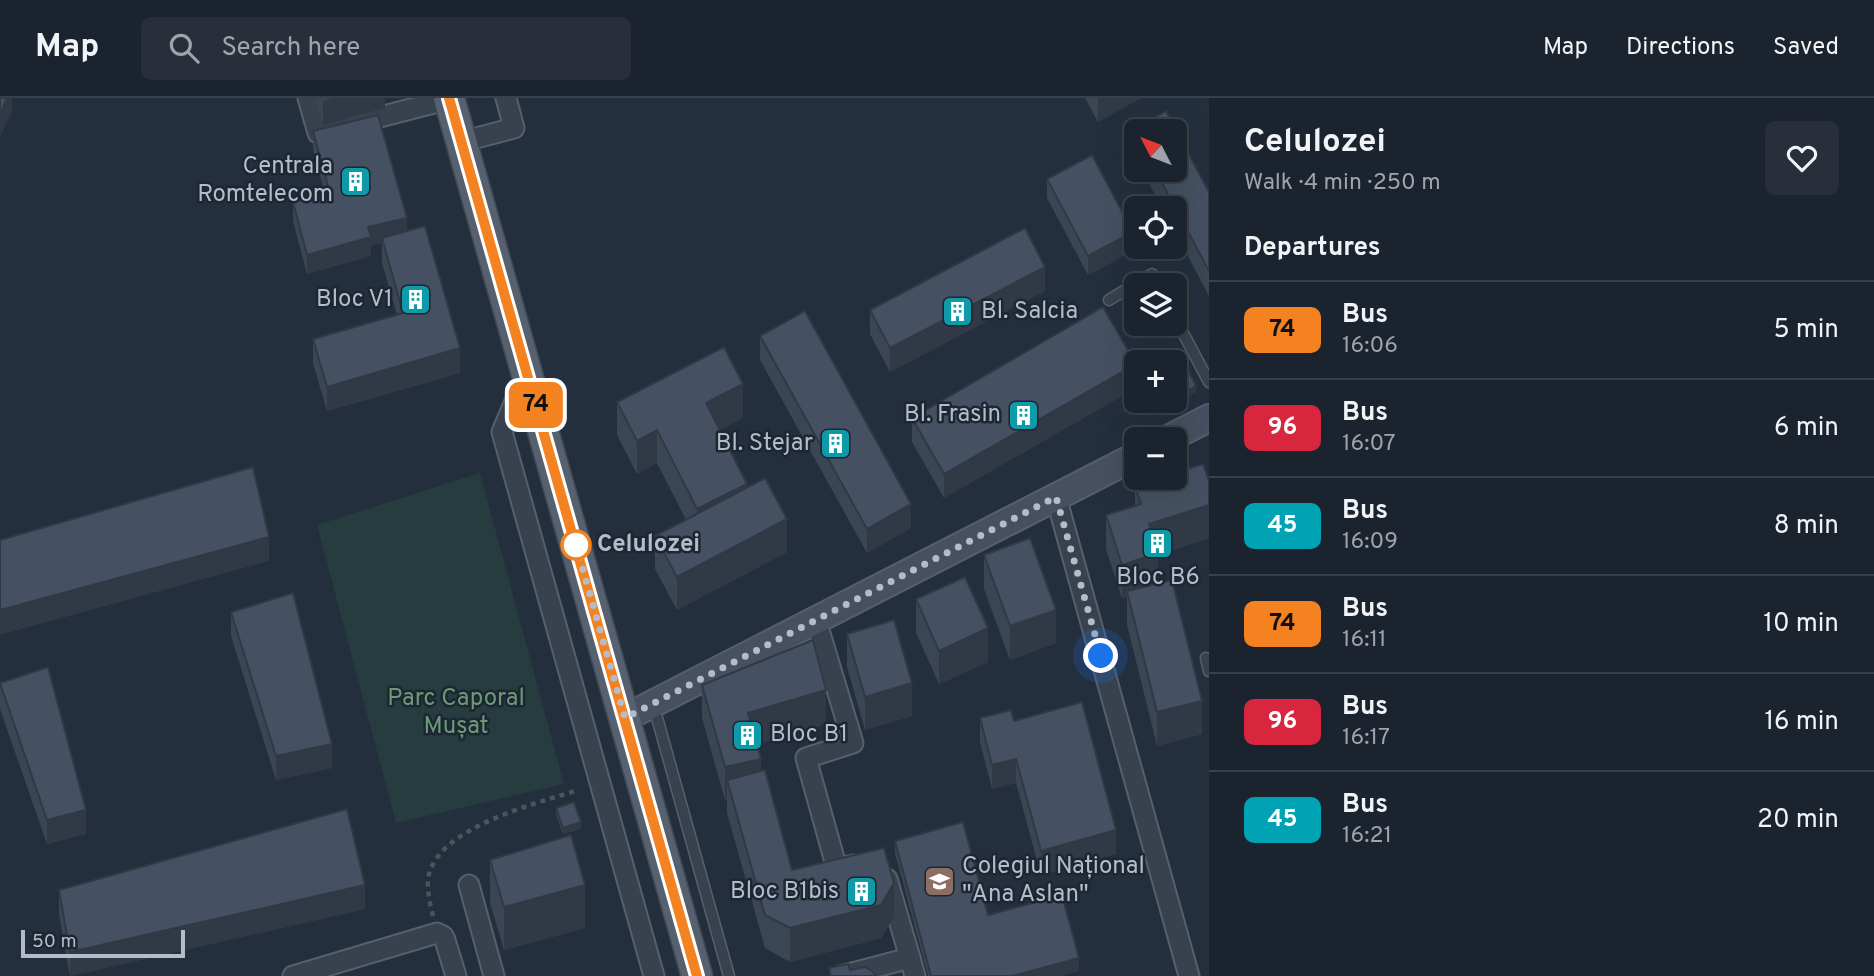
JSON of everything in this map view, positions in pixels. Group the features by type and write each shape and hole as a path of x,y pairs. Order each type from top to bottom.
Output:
{"main road":[{"path":"449,98 697,976"}],"street":[{"path":"308,98 318,134 449,98"},
{"path":"461,142 514,128 506,98"},
{"path":"527,373 502,432 654,976"},
{"path":"1187,429 1209,418"},
{"path":"625,718 1124,462"},
{"path":"1056,497 1189,976"},
{"path":"816,620 853,743 806,758 837,869 876,861 913,967 841,976"},
{"path":"469,885 494,976"},
{"path":"293,976 437,933 446,940 456,976"}],"lane":[{"path":"1109,300 1124,291"},
{"path":"1185,336 1209,382"},
{"path":"1206,658 1209,671"},
{"path":"653,704 729,976"}],"path":[{"path":"437,933 428,895 428,877 435,861 445,849 468,832 502,815 575,791"}],"green space":[{"name":"Parc Caporal Mușat","path":"480,473 564,784 396,823 317,525"}],"building":[{"path":"0,98 7,98 0,113"},
{"path":"1166,111 1170,119 1151,119"},
{"name":"Centrala Romtelecom","path":"378,115 407,218 368,227 371,237 307,255 293,202 330,193 313,131"},
{"path":"1187,151 1209,192 1209,271 1187,230 1187,196 1169,196 1161,182 1187,182"},
{"path":"1092,155 1124,215 1124,237 1088,256 1047,179"},
{"name":"Bloc V1","path":"425,226 460,348 327,387 313,339 403,313 382,238"},
{"path":"1025,228 1045,267 890,348 870,310"},
{"name":"Bl. Frasin","path":"1103,307 1128,350 1124,350 1124,371 944,474 912,418"},
{"name":"Bl. Stejar","path":"805,311 911,504 867,529 760,336"},
{"path":"724,347 743,384 706,403 747,484 697,509 657,430 637,441 617,402"},
{"path":"1187,368 1196,386 1187,391"},
{"path":"1203,464 1209,481 1209,505 1149,524 1158,553 1122,565 1106,515 1141,504 1136,490 1187,490 1187,469"},
{"path":"253,467 269,537 0,610 0,540"},
{"path":"765,478 787,519 677,577 655,536"},
{"path":"1030,538 1056,610 1010,626 984,555"},
{"path":"965,577 988,628 939,651 916,599"},
{"path":"1172,580 1202,701 1157,712 1127,591"},
{"path":"293,593 332,744 276,756 231,612"},
{"path":"894,620 912,683 865,697 847,634"},
{"path":"813,640 826,690 748,713 761,759 725,767 702,685"},
{"path":"48,667 86,810 47,820 0,683"},
{"path":"1082,702 1116,830 1041,851 1016,759 992,765 980,718 1011,710 1014,721"},
{"path":"765,770 792,870 884,848 894,883 881,905 790,928 765,915 727,780"},
{"path":"574,802 581,822 563,828 556,808"},
{"path":"347,809 365,885 70,952 59,890"},
{"name":"Colegiul Național \"Ana Aslan\"","path":"963,822 988,915 1062,895 1079,958 1012,976 931,976 895,841"},
{"path":"571,835 585,885 504,907 490,860"},
{"path":"848,964 850,970 865,967 876,976 831,976 829,968"}],"bus line":[{"name":"74","path":"449,98 697,976"}],"place":[{"name":"Centrala Romtelecom","path":"356,181"},
{"name":"Bloc V1","path":"416,300"},
{"name":"Bl. Salcia","path":"958,312"},
{"name":"Bl. Frasin","path":"1024,415"},
{"name":"Bl. Stejar","path":"836,444"},
{"name":"Bloc B6","path":"1158,544"},
{"name":"Celulozei","path":"576,545"},
{"name":"Bloc B1","path":"747,735"},
{"name":"Colegiul Național \"Ana Aslan\"","path":"939,881"},
{"name":"Bloc B1bis","path":"862,892"}],"route":[{"path":"576,545 625,718 1056,497 1101,656"}]}
